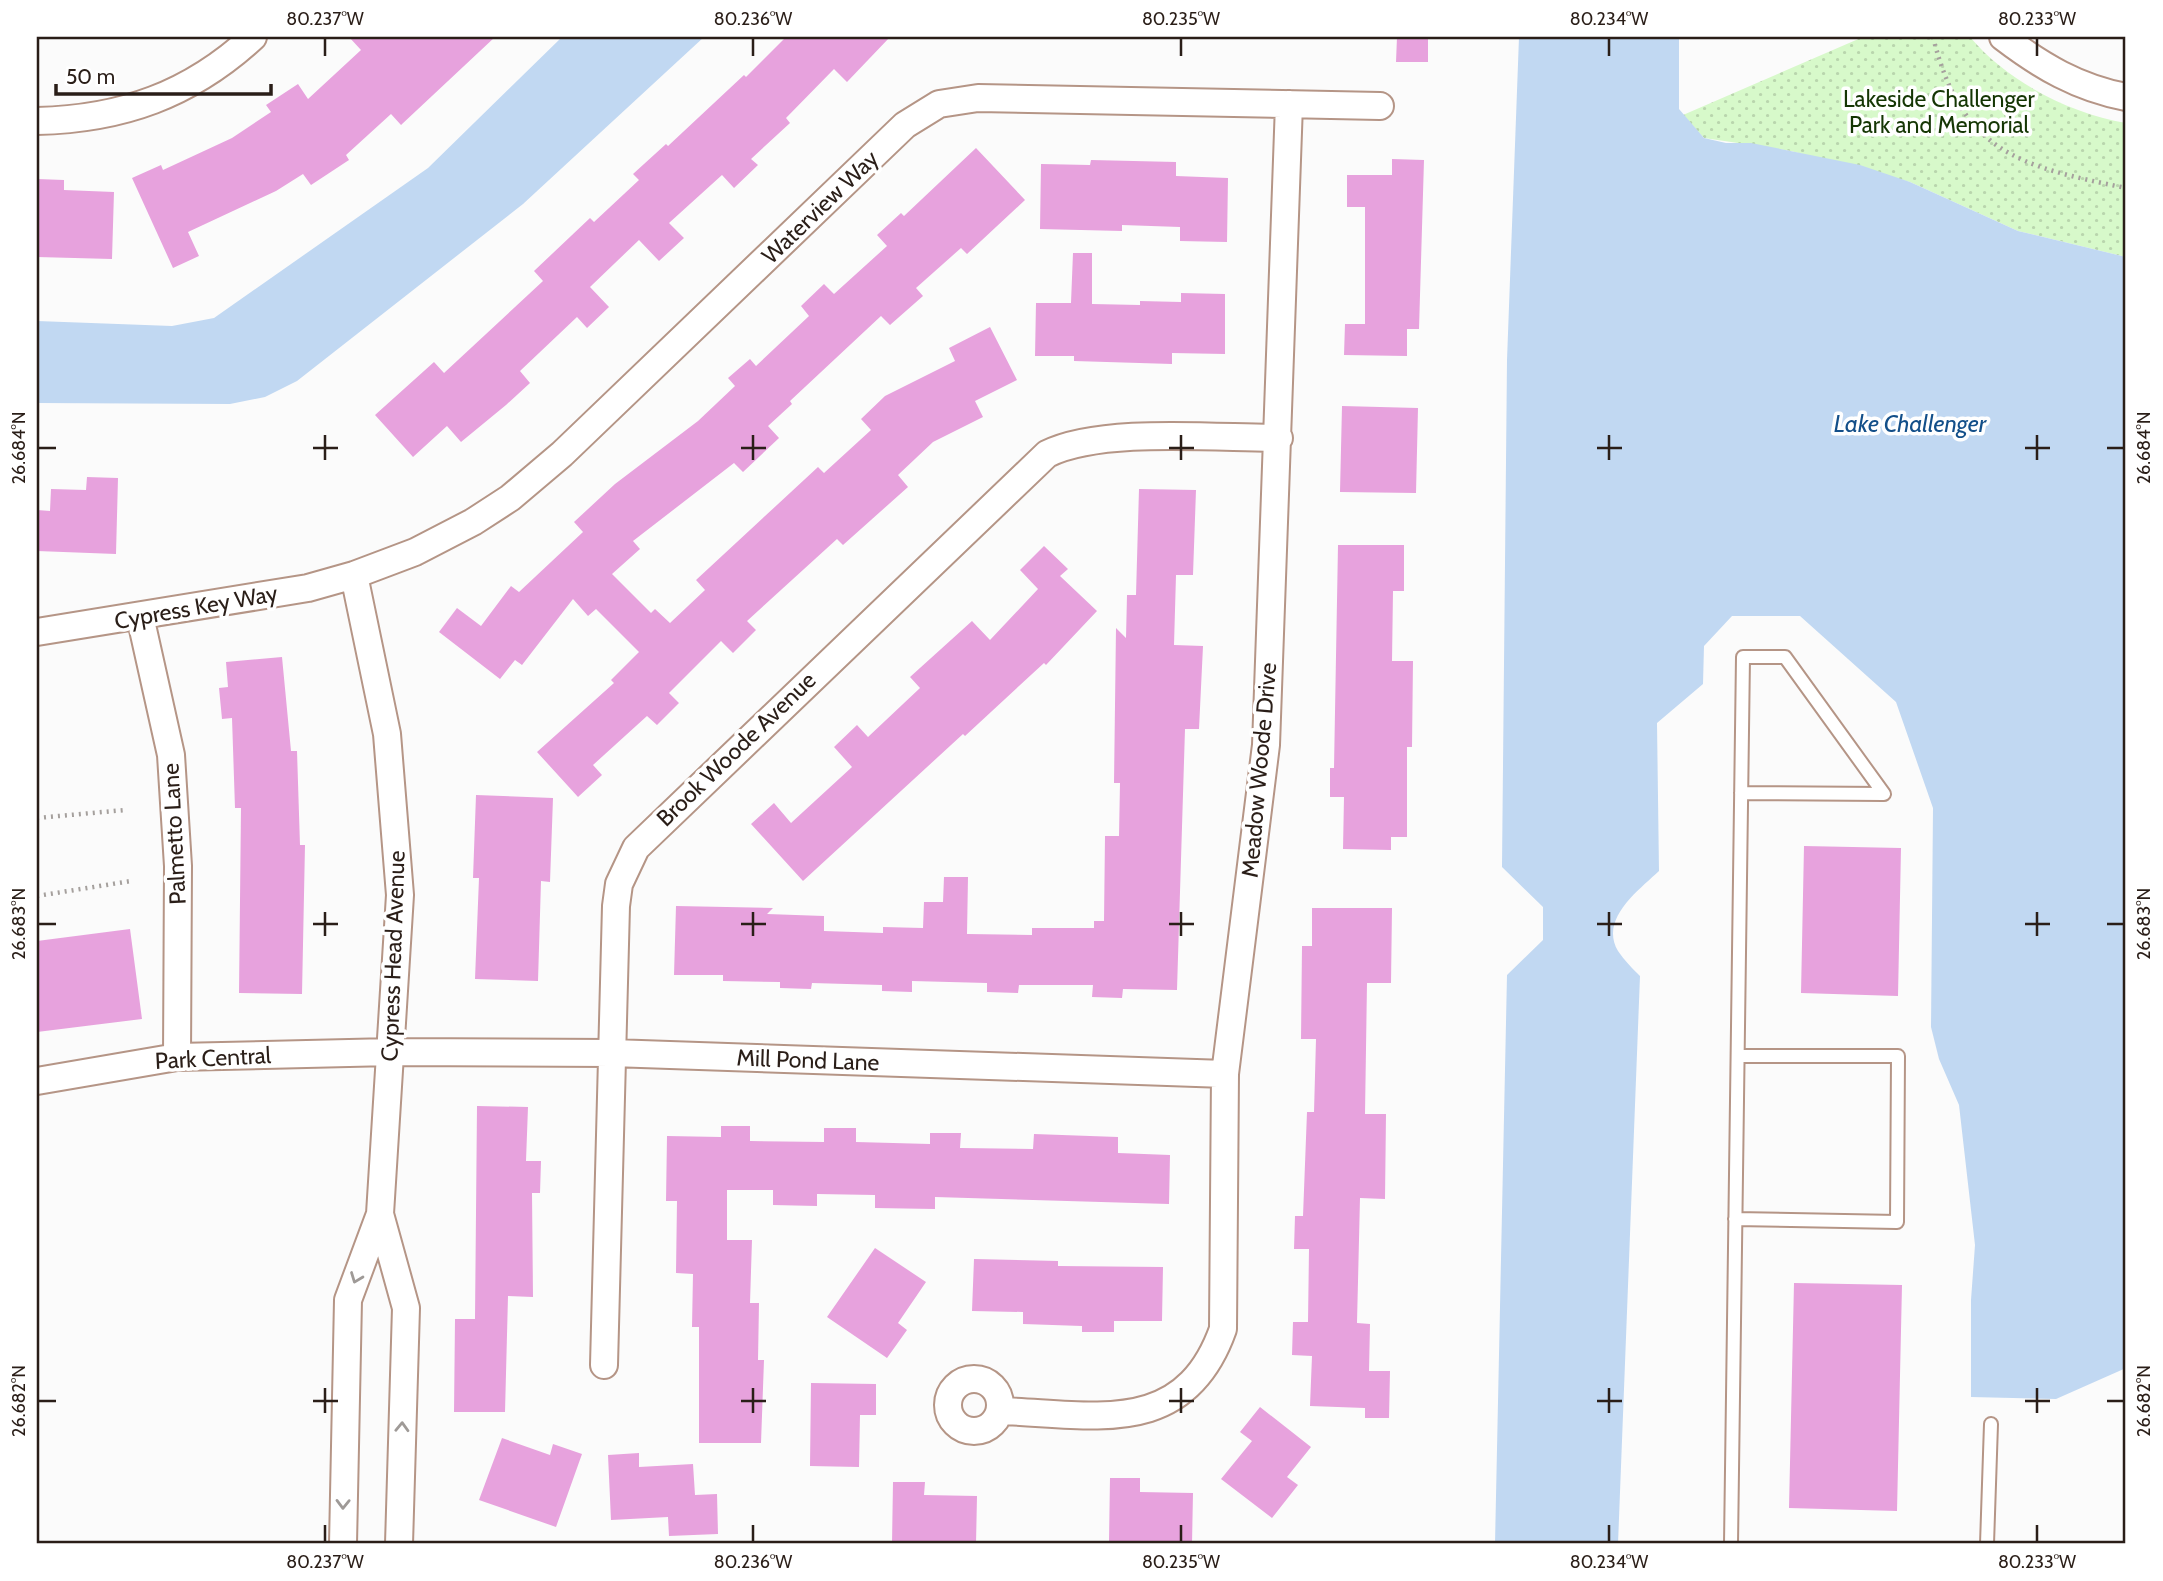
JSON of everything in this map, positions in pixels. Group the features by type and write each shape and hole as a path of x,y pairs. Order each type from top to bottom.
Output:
{"street":[{"path":"37,121 83,118 150,103 188,86 223,64 253,37"},
{"path":"2003,37 2032,59 2073,83 2126,97"},
{"name":"Waterview Way","path":"354,575 415,552 473,522 510,498 562,454 921,113 958,99 978,98 1380,106"},
{"name":"Meadow Woode Drive","path":"1000,1410 1118,1415 1157,1408 1199,1378 1215,1352 1223,1329 1225,1074 1266,745 1289,104"},
{"name":"Brook Woode Avenue","path":"604,1365 616,906 619,884 636,848 1029,468 1056,450 1084,440 1279,438"},
{"name":"Cypress Key Way","path":"37,632 308,588 354,575"},
{"name":"Cypress Head Avenue","path":"342,1544 348,1300 380,1214 400,895 395,803 387,734 354,575"},
{"name":"Palmetto Lane","path":"140,616 171,755 178,866 177,1056"},
{"name":"Mill Pond Lane","path":"391,1052 612,1053 1225,1074"},
{"name":"Park Central","path":"37,1081 177,1056 391,1052"},
{"name":"Cypress Head Avenue","path":"380,1214 406,1308 399,1544"}],"lane":[{"path":"1731,1544 1738,1056 1741,793 1743,657 1784,657 1884,794 1741,793"},
{"path":"1735,1219 1897,1222 1898,1056 1738,1056"},
{"path":"1987,1544 1991,1424"}],"path":[{"path":"1933,37 1939,63 1960,111 1989,143 2054,173 2126,188"},
{"path":"37,818 125,810"},
{"path":"37,897 131,881"}],"green space":[{"name":"Lakeside Challenger Park and Memorial","path":"1863,37 1970,37 2002,68 2041,93 2083,112 2126,123 2126,257 2018,231 1910,182 1791,151 1704,138 1683,115"}],"water":[{"path":"562,37 704,37 523,204 297,381 265,397 230,404 37,403 37,321 172,326 214,318 428,168"},
{"name":"Lake Challenger","path":"1519,37 1679,37 1679,109 1704,138 1726,143 1751,143 1860,165 1910,182 2018,231 2126,257 2126,1368 2056,1399 1971,1397 1971,1300 1975,1245 1959,1105 1939,1059 1931,1027 1933,808 1896,702 1800,616 1732,616 1704,646 1703,684 1657,723 1659,871 1624,906 1614,928 1613,939 1618,951 1640,976 1618,1544 1495,1544 1507,975 1543,940 1543,907 1502,867 1507,360"}],"building":[{"path":"349,37 495,37 401,125 391,114 346,155 349,160 311,185 303,174 276,191 188,232 199,256 173,268 132,178 161,165 163,170 232,138 271,112 266,105 298,84 308,99 361,50"},
{"path":"786,37 890,37 847,82 834,69 786,118 790,123 751,159 758,165 734,188 722,175 669,223 684,238 659,261 639,240 590,287 609,307 587,328 577,317 520,371 530,383 506,405 461,442 447,426 413,457 375,415 434,362 444,373 543,281 534,271 590,218 594,222 639,180 633,174 666,144 668,146 744,75 746,77"},
{"path":"1397,37 1428,37 1428,62 1396,62"},
{"path":"976,148 1025,200 967,254 961,248 916,288 923,296 890,325 881,316 790,401 792,404 768,426 779,438 743,472 734,463 633,541 640,549 612,574 651,613 655,609 670,623 705,590 696,580 818,467 824,473 871,430 861,419 885,396 955,361 949,348 990,327 1017,380 975,401 983,417 933,442 898,475 908,487 843,545 837,539 747,621 756,630 733,653 721,641 669,693 679,703 657,725 647,716 593,765 602,775 578,797 537,752 614,683 611,680 639,652 596,609 588,616 573,599 522,665 515,660 500,679 439,632 457,608 481,626 511,586 519,592 583,532 574,522 615,484 698,421 735,386 728,378 750,359 756,366 809,316 801,306 824,284 834,294 887,246 877,235 901,213 904,216"},
{"path":"1392,159 1424,160 1419,329 1407,329 1407,356 1344,355 1345,324 1365,324 1365,207 1347,207 1347,175 1392,175"},
{"path":"1091,160 1176,162 1176,176 1228,178 1227,242 1180,241 1180,227 1122,225 1122,231 1040,229 1041,164 1090,165"},
{"path":"37,179 64,180 64,190 114,192 112,259 37,257"},
{"path":"1073,253 1092,253 1092,304 1181,302 1181,293 1225,294 1225,354 1172,353 1172,364 1074,361 1074,356 1035,356 1036,303 1071,303"},
{"path":"1342,406 1418,408 1416,493 1340,492"},
{"path":"87,477 118,478 116,554 37,551 37,510 50,511 51,489 86,490"},
{"path":"1139,489 1196,490 1193,575 1176,575 1174,645 1203,646 1199,729 1185,729 1177,990 1123,989 1122,998 1092,997 1093,985 1019,985 1018,993 987,992 987,983 912,981 912,992 882,991 882,985 812,983 811,989 780,988 780,982 723,981 723,975 674,975 676,906 773,908 767,914 824,916 824,931 883,933 883,927 923,928 924,902 943,902 944,877 968,877 967,934 1032,935 1032,928 1094,928 1094,921 1104,921 1105,836 1119,836 1120,783 1114,783 1116,628 1126,638 1127,595 1136,595"},
{"path":"1338,545 1404,545 1404,591 1393,591 1392,661 1413,661 1412,747 1407,747 1407,837 1391,837 1391,850 1343,849 1344,797 1330,797 1330,768 1334,768"},
{"path":"1044,546 1068,569 1060,576 1097,611 1046,665 1044,663 965,736 963,734 803,881 751,824 774,803 791,823 852,767 834,747 857,725 868,737 920,688 910,677 972,621 990,640 1038,589 1020,570"},
{"path":"282,657 291,751 297,751 300,845 305,845 302,994 239,993 241,808 235,808 232,718 222,719 219,688 228,687 226,662"},
{"path":"476,795 553,798 550,882 541,881 538,981 475,979 479,878 473,878"},
{"path":"1804,846 1901,848 1898,996 1801,993"},
{"path":"1312,908 1392,908 1391,983 1367,983 1365,1114 1386,1114 1385,1199 1360,1198 1357,1323 1370,1324 1369,1371 1390,1371 1389,1418 1365,1418 1365,1408 1310,1406 1312,1356 1292,1355 1293,1322 1308,1322 1309,1249 1294,1249 1295,1216 1303,1216 1307,1112 1314,1112 1316,1039 1301,1039 1302,946 1312,946"},
{"path":"130,929 142,1019 37,1032 37,941"},
{"path":"477,1106 528,1107 526,1161 541,1161 540,1193 532,1193 533,1297 508,1296 505,1412 454,1412 455,1319 475,1319"},
{"path":"721,1126 750,1126 750,1141 824,1142 824,1128 856,1128 856,1142 930,1144 930,1133 961,1133 960,1148 1033,1149 1034,1134 1118,1137 1118,1153 1170,1155 1169,1204 935,1197 935,1209 875,1208 875,1195 817,1194 817,1206 773,1205 773,1190 727,1190 727,1240 752,1240 750,1303 759,1303 758,1360 764,1360 761,1443 699,1443 699,1327 692,1327 693,1274 676,1273 677,1201 666,1201 667,1136 721,1137"},
{"path":"875,1248 926,1282 898,1323 907,1330 887,1358 827,1317"},
{"path":"974,1259 1058,1261 1058,1266 1163,1267 1162,1321 1114,1321 1114,1332 1082,1332 1082,1326 1023,1324 1023,1312 972,1311"},
{"path":"1794,1283 1902,1285 1897,1511 1789,1508"},
{"path":"811,1383 876,1384 876,1415 860,1415 859,1467 810,1466"},
{"path":"1260,1407 1311,1447 1287,1477 1298,1485 1272,1518 1221,1479 1252,1441 1240,1432"},
{"path":"502,1438 550,1455 553,1444 582,1454 556,1527 479,1500"},
{"path":"639,1453 639,1467 693,1464 695,1495 717,1494 718,1534 669,1536 668,1517 611,1520 608,1455"},
{"path":"1110,1478 1140,1478 1140,1492 1193,1493 1192,1544 1109,1542"},
{"path":"893,1482 925,1482 924,1495 977,1496 976,1544 892,1544"}]}
